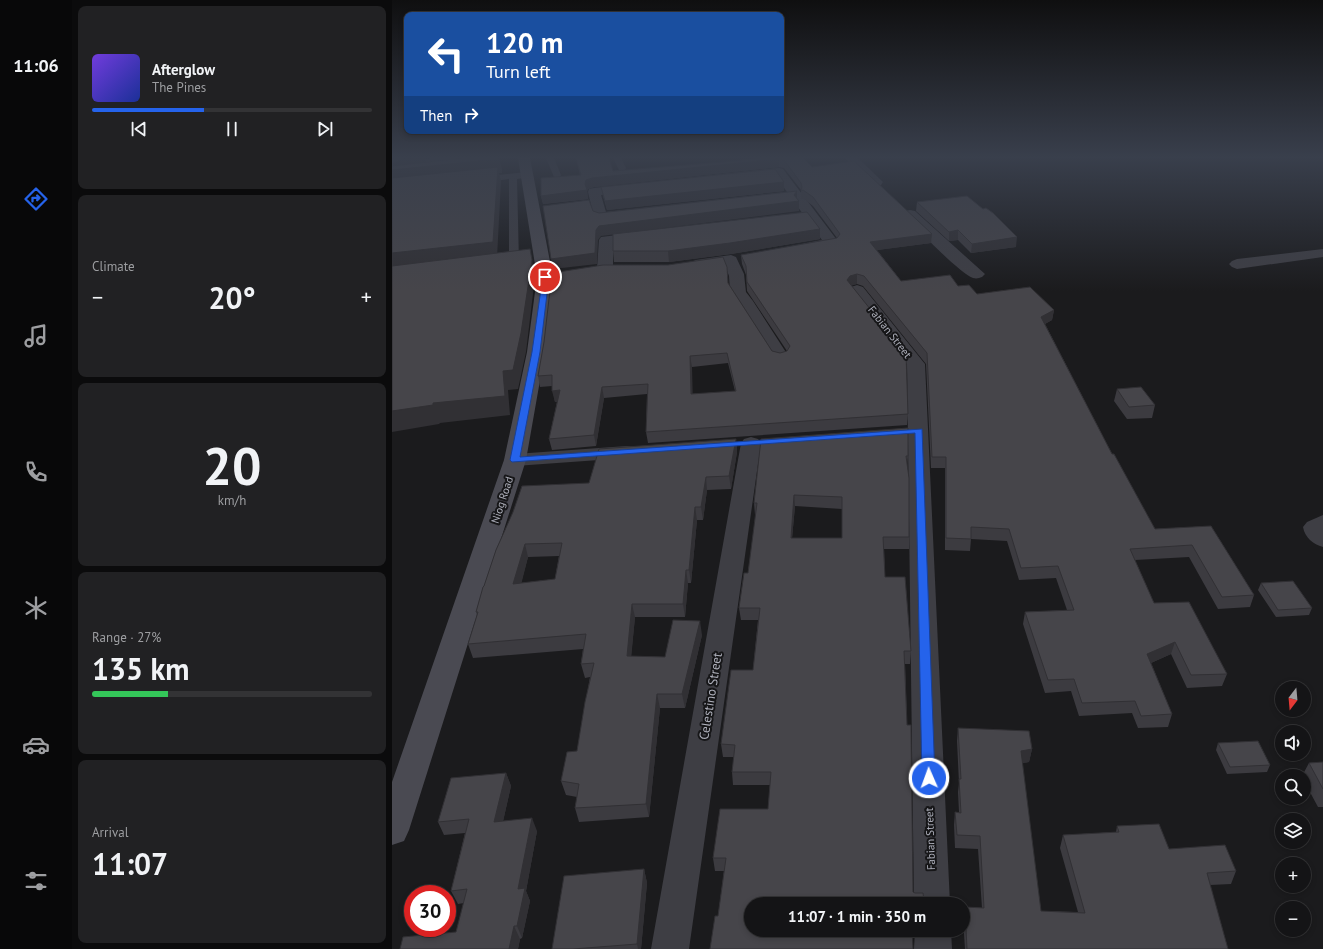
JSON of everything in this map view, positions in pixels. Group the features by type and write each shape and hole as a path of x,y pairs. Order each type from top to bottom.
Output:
{"street":[{"name":"Niog Road","path":"392,830 515,460 536,352 549,270 538,211 534,202"},
{"path":"581,205 596,203 601,217 731,202"},
{"path":"793,250 832,243 802,202"},
{"path":"902,206 962,263 977,274"},
{"path":"796,217 812,215"},
{"path":"604,269 606,240 653,235"},
{"path":"1237,264 1323,253"},
{"path":"684,266 746,258"},
{"path":"731,260 738,278 736,290 738,294 745,301 780,357"},
{"path":"499,264 514,262 549,270"},
{"name":"Fabian Street","path":"857,290 916,364 908,431 932,897"},
{"name":"Celestino Street","path":"670,949 748,443"},
{"path":"515,460 649,450"},
{"path":"1323,523 1315,527 1316,532 1323,539"},
{"path":"933,937 933,949"}],"lane":[{"path":"514,262 519,202"}],"building":[{"path":"392,202 496,202 493,242 392,253"},
{"path":"571,202 590,202 593,211 599,213 695,202 789,202 599,226 596,230 595,253 551,259 543,206"},
{"path":"817,202 898,202 932,234 870,242 901,281 950,275 958,286 969,285 977,294 1030,287 1054,310 1041,317 1112,454 1114,454 1155,529 1211,526 1254,595 1222,597 1192,545 1130,549 1154,603 1189,602 1227,674 1191,675 1175,642 1147,654 1172,714 1141,716 1135,701 1082,703 1074,679 1048,680 1025,612 1074,610 1058,566 1021,568 1009,529 971,527 971,539 946,538 946,457 932,457 927,353 864,276 857,274 850,276 847,280 906,354 908,414 646,432 648,384 602,387 594,435 549,439 560,390 552,391 552,375 538,376 544,342 552,273 603,265 668,265 723,257 727,267 728,283 772,351 780,353 787,351 790,346 747,282 746,266 741,255 837,238 840,234","holes":["727,353 736,391 691,394 690,356"]},
{"path":"917,202 975,202 983,209 986,208 993,213 1017,237 972,244 958,230 949,232"},
{"path":"807,212 820,229 668,251 613,251 613,234"},
{"path":"530,249 532,260 521,333 513,370 503,371 505,396 433,403 433,405 392,411 392,266"},
{"path":"1141,387 1155,405 1129,407 1117,389"},
{"path":"908,428 908,456 906,456 909,478 909,537 883,537 885,577 905,577 911,651 904,651 907,725 911,725 913,892 923,893 924,897 744,897 744,937 912,937 913,949 710,949 715,916 718,916 726,858 713,858 720,809 768,809 771,772 732,772 735,745 721,744 731,670 753,670 760,608 739,608 744,573 748,573 757,503 754,503 761,439","holes":["794,495 842,497 842,538 791,538"]},
{"path":"736,439 729,476 706,477 701,507 695,507 689,570 686,570 683,604 632,604 627,656 665,657 673,620 700,621 682,694 657,694 646,804 575,808 579,784 561,781 567,752 577,751 585,702 594,663 581,664 586,634 468,644 478,612 476,612 483,587 496,550 513,512 522,486 589,483 599,449","holes":["562,543 555,579 513,584 525,544"]},
{"path":"1293,581 1312,608 1278,610 1261,583"},
{"path":"958,728 1029,731 1032,749 1021,751 1041,911 1085,913 1063,835 1119,832 1117,826 1159,824 1169,849 1225,845 1236,871 1207,873 1228,949 967,949 966,937 970,937 970,907 984,908 980,836 957,835 955,812 961,813 959,779 961,779"},
{"path":"1258,741 1270,765 1230,767 1218,743"},
{"path":"1323,762 1323,789 1309,763"},
{"path":"506,773 494,822 532,818 518,889 525,888 517,926 514,926 509,949 400,949 403,937 456,937 467,889 456,890 456,885 452,885 469,819 438,822 451,778"},
{"path":"644,869 637,944 573,949 552,949 564,876"}],"route":[{"path":"545,277 536,352 515,460 919,431 929,778"}]}
